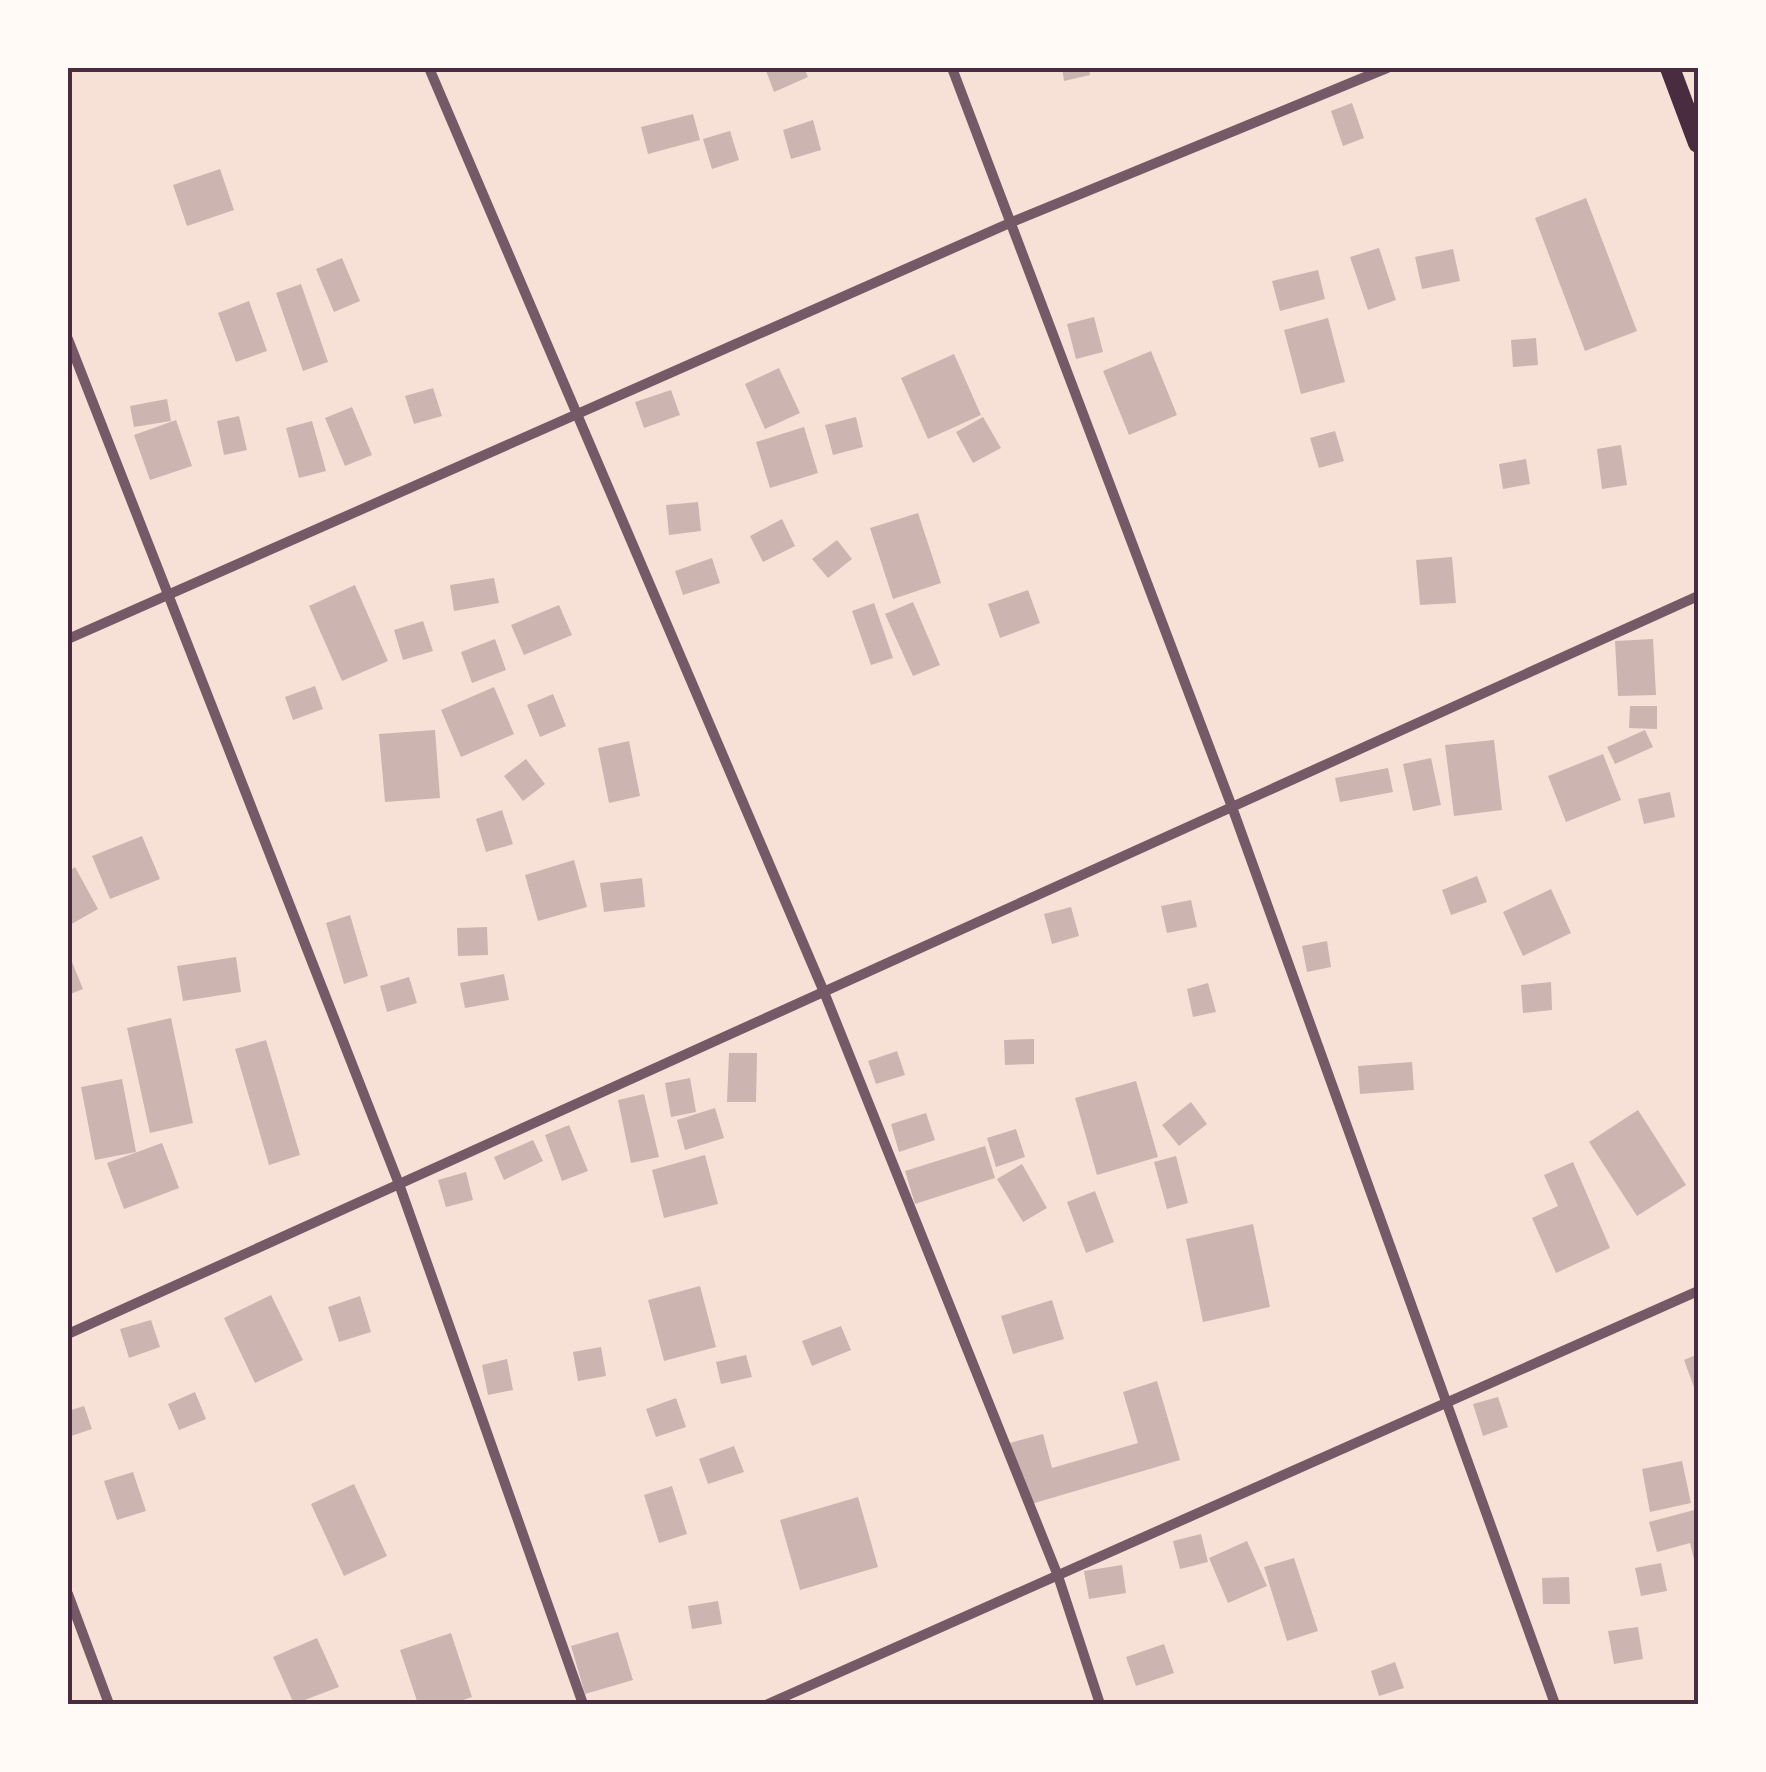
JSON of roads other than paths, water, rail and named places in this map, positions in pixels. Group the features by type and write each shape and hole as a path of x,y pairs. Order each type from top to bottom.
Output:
{"main road":[{"path":"1670,68 1698,143"}],"street":[{"path":"429,68 824,992 1058,1576 1100,1704"},
{"path":"952,68 1232,807 1556,1704"},
{"path":"68,639 1012,222 1387,68"},
{"path":"68,339 400,1184 583,1704"},
{"path":"68,1334 1698,596"},
{"path":"768,1704 1698,1290"},
{"path":"68,1594 109,1704"}]}
